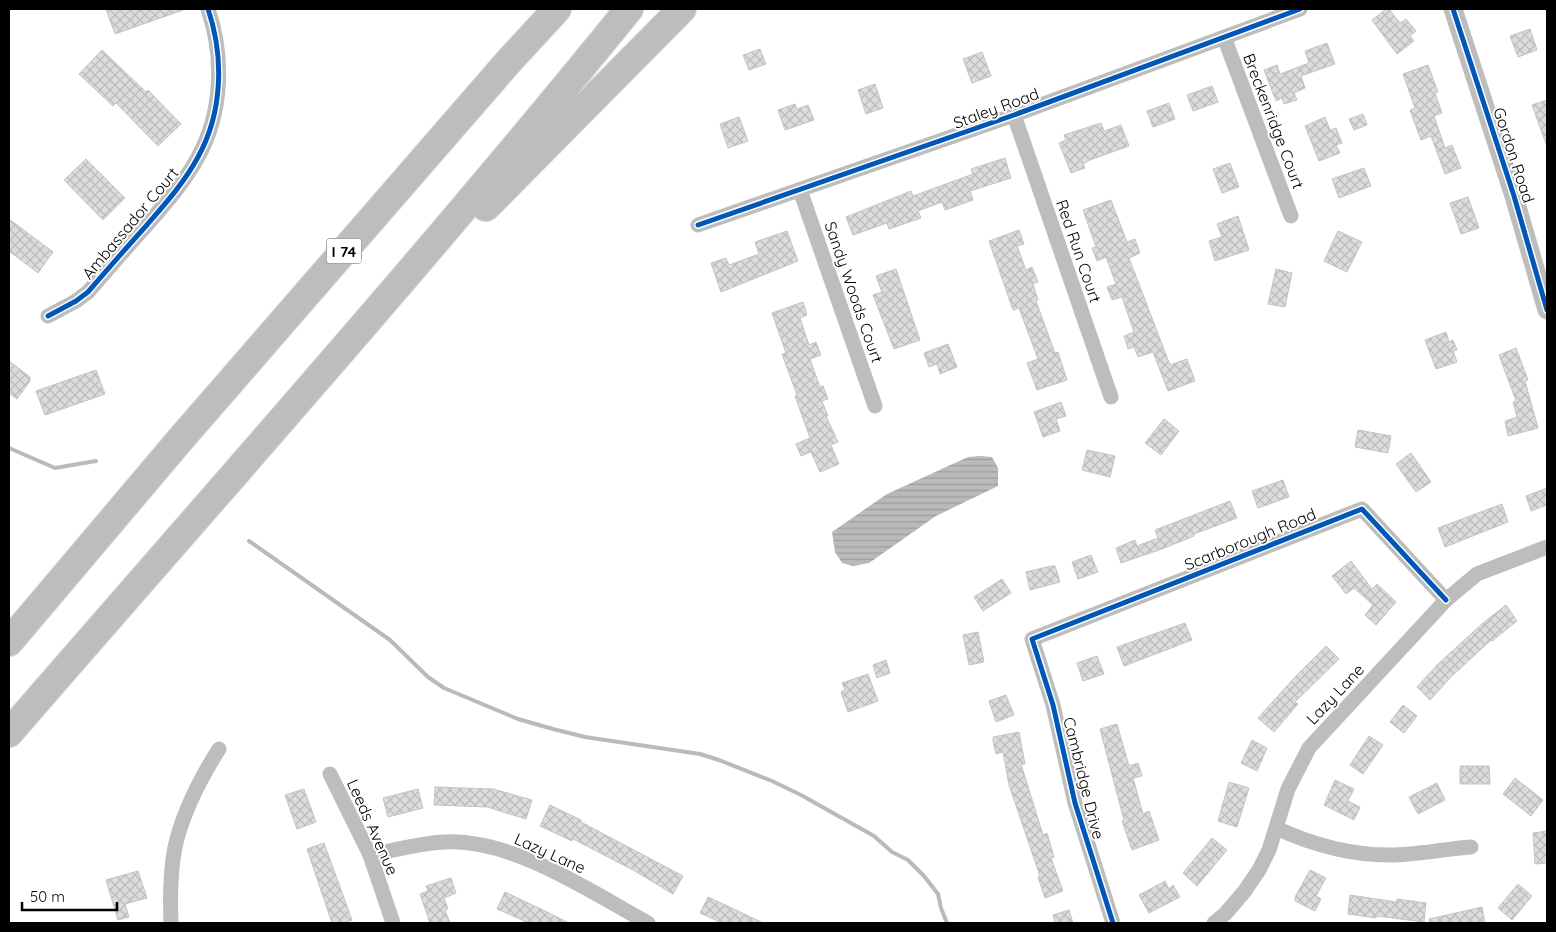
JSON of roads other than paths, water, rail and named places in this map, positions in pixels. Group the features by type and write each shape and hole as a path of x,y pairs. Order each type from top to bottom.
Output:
{"highway":[{"path":"509,61 542,9"},
{"name":"I 74","path":"9,642 179,441 509,61 557,9"},
{"path":"9,733 528,132 630,9"},
{"path":"323,371 682,9"}],"street":[{"name":"Ambassador Court","path":"48,316 76,301 88,292 176,192 199,155 215,108 218,86 219,61 216,37 208,9"},
{"name":"Staley Road","path":"698,225 1014,115 1300,9"},
{"name":"Gordon Road","path":"1453,9 1514,196 1547,310"},
{"name":"Breckenridge Court","path":"1224,37 1291,216"},
{"name":"Red Run Court","path":"1014,115 1111,397"},
{"name":"Sandy Woods Court","path":"800,190 875,406"},
{"name":"Scarborough Road","path":"1032,639 1362,509 1446,600"},
{"name":"Lazy Lane","path":"1214,923 1225,914 1244,892 1259,870 1269,850 1288,789 1309,748 1446,600 1477,574 1547,547"},
{"name":"Cambridge Drive","path":"1032,639 1053,705 1075,803 1113,923"},
{"path":"171,923 170,890 175,847 200,780 219,749"},
{"name":"Leeds Avenue","path":"330,774 370,855 393,923"},
{"path":"1276,828 1335,849 1362,853 1394,855 1471,847"},
{"name":"Lazy Lane","path":"370,855 446,842 483,845 523,857 648,923"}],"waterway":[{"path":"9,448 55,468 96,461"},
{"path":"249,541 390,640 428,677 444,688 518,719 553,729 585,737 700,754 772,781 801,795 874,836 892,852 908,860 938,894 947,923"}]}
